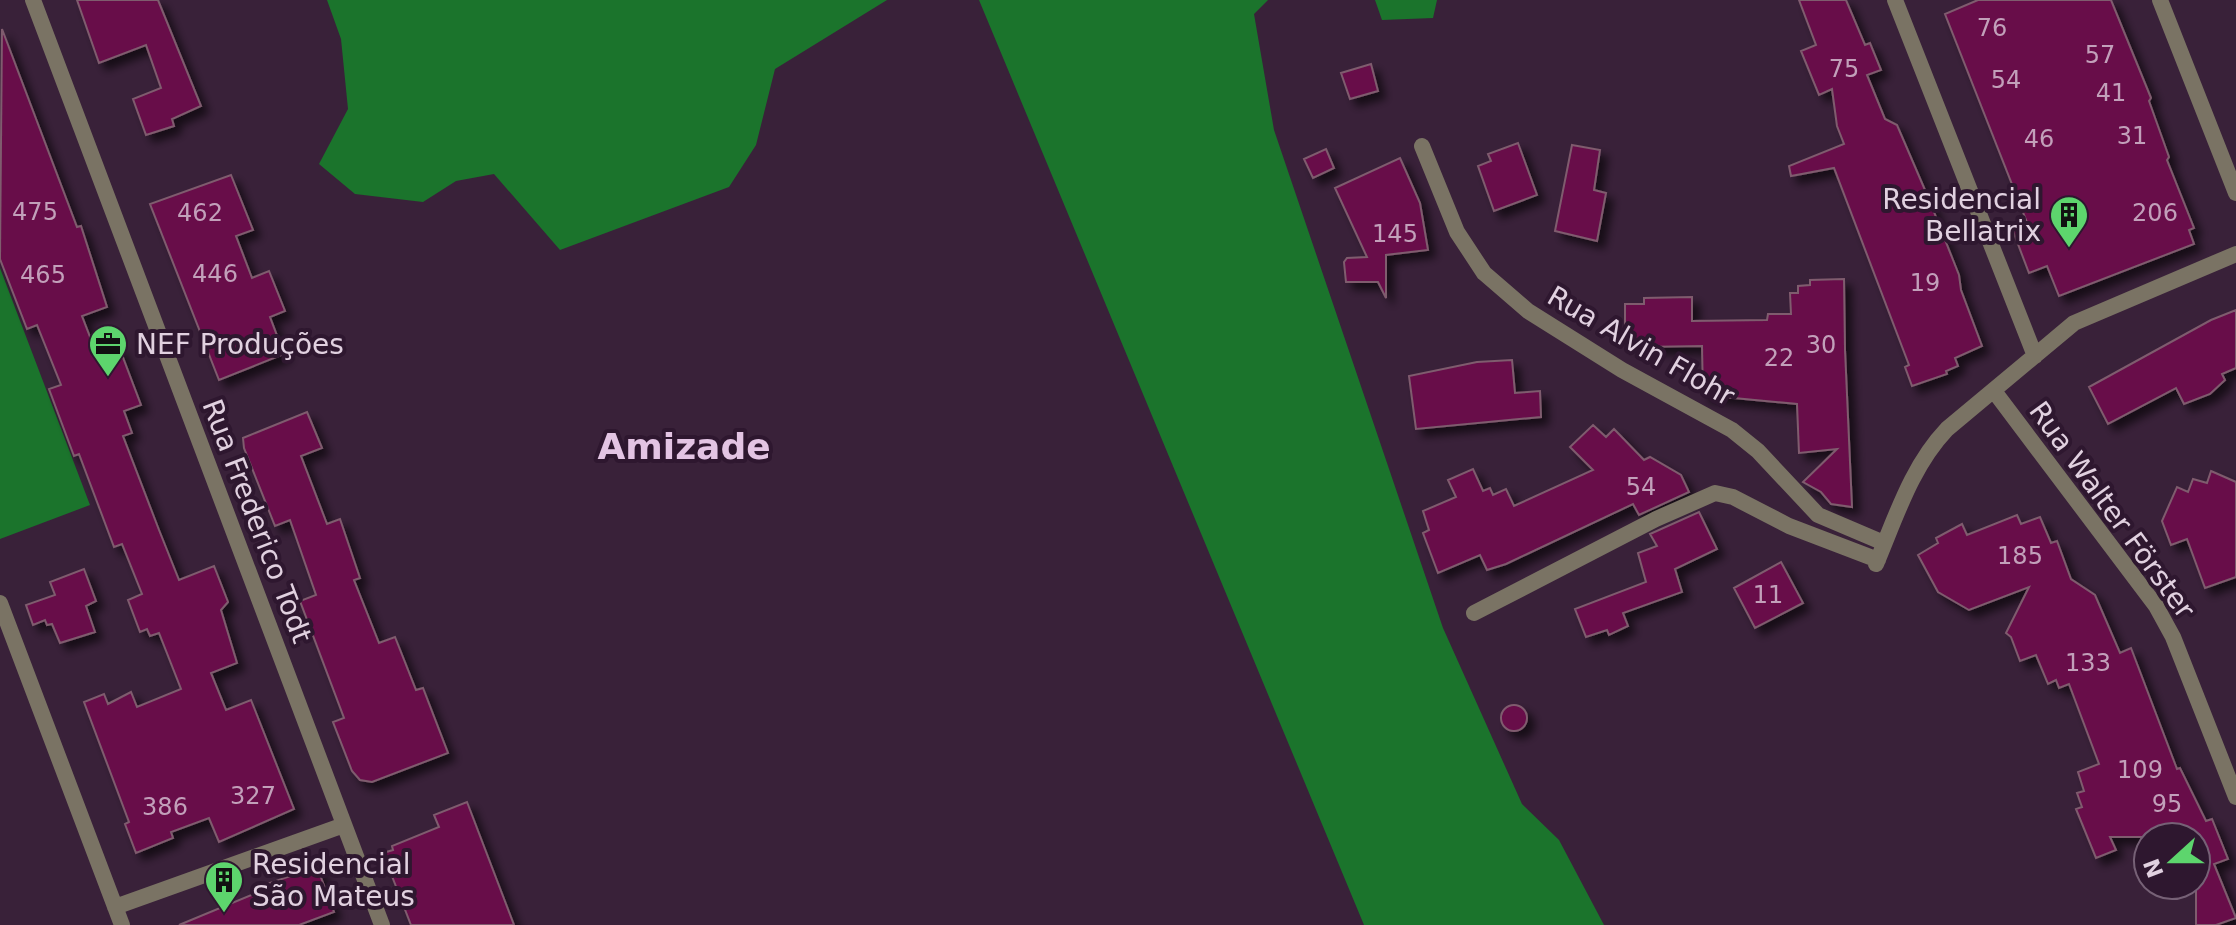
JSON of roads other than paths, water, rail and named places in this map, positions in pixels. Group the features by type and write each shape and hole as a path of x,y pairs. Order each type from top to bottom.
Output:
{"street":[{"name":"Rua Frederico Todt","path":"33,0 382,925"},
{"path":"1895,0 2035,356"},
{"path":"2160,0 2236,193"},
{"name":"Rua Alvin Flohr","path":"1422,146 1457,232 1484,273 1517,302 1622,370 1732,430 1758,451 1818,515 1884,543"},
{"path":"1474,613 1656,519 1715,493 1733,497 1789,526 1877,562 1929,448 1994,391 2087,316 2236,254"},
{"name":"Rua Walter Förster","path":"1994,391 2156,606 2173,637 2236,797"},
{"path":"0,603 122,925"},
{"path":"115,907 344,825"}],"place":[{"name":"Residencial Bellatrix","path":"2069,249"},
{"name":"NEF Produções","path":"108,378"},
{"name":"Residencial São Mateus","path":"224,914"}],"district":[{"name":"Amizade","path":"684,446"}]}
